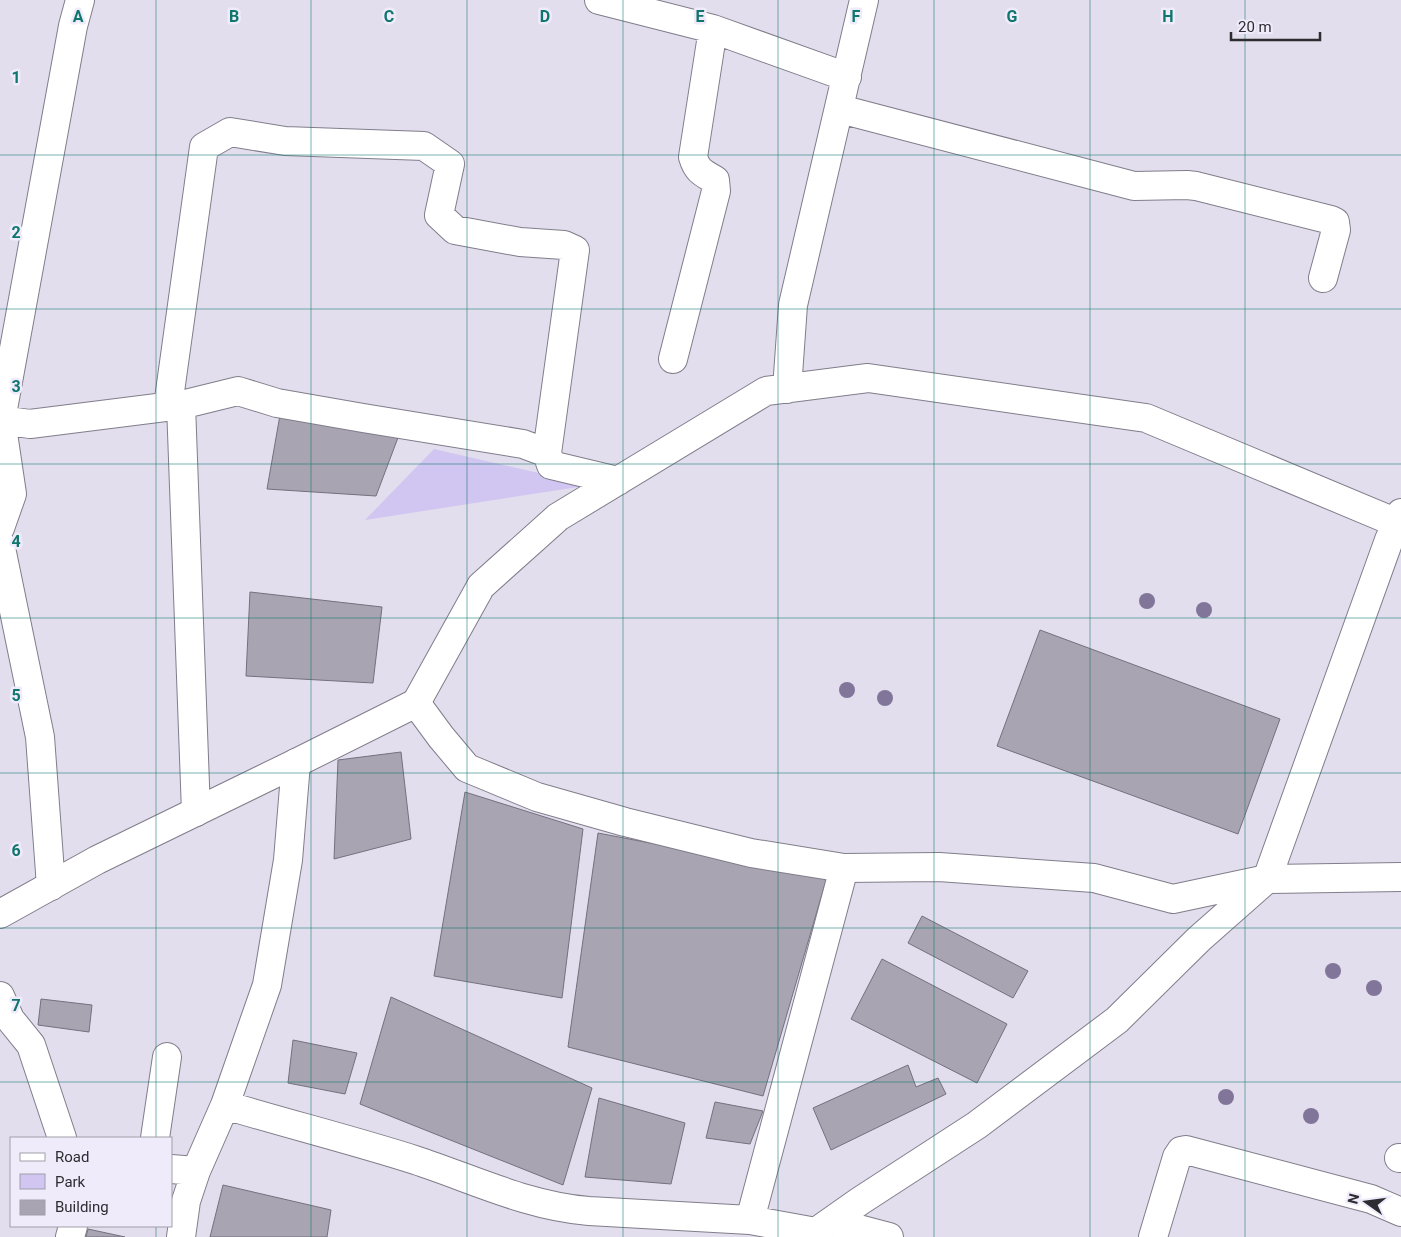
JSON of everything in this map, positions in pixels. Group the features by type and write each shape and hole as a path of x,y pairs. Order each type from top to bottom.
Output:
{"street":[{"path":"0,528 12,494 0,420 73,26 80,0"},
{"path":"599,0 714,30 847,77"},
{"path":"787,389 793,305 864,0"},
{"path":"673,359 716,191 715,180 696,166 693,157 714,30"},
{"path":"840,109 1134,186 1187,184 1331,220 1335,222 1336,230 1323,278"},
{"path":"196,812 174,405 204,146 230,132 285,141 424,146 450,164 439,215 455,230 520,242 564,245 574,250 547,453 551,465 618,481"},
{"path":"0,914 97,860 416,703 481,586 558,517 766,392 868,378 1146,418 1397,530 1267,879 1199,939 1118,1020 977,1125 820,1230"},
{"path":"0,420 30,424 174,405 238,391 306,408 523,444 547,453"},
{"path":"0,543 40,737 50,886"},
{"path":"416,703 440,737 467,768 537,797 625,822 751,853 844,868 939,867 1094,878 1173,898 1267,879 1401,877"},
{"path":"181,1237 186,1201 184,1170 225,1105 267,985 288,860 296,763"},
{"path":"750,1220 844,868"},
{"path":"0,996 10,1019 31,1045 62,1137"},
{"path":"155,1137 167,1057"},
{"path":"225,1105 414,1160 540,1204 564,1209 750,1220 889,1237"},
{"path":"1153,1237 1177,1157 1181,1151 1186,1150 1371,1199 1401,1212"}],"green space":[{"path":"434,449 591,485 365,520"}],"building":[{"path":"280,415 399,435 376,496 267,489"},
{"path":"250,592 382,607 373,683 246,676"},
{"path":"1040,630 1280,719 1238,834 997,746"},
{"path":"401,752 411,839 334,859 338,760"},
{"path":"465,792 583,829 562,998 434,976"},
{"path":"598,833 827,877 763,1096 568,1047"},
{"path":"922,916 1028,971 1013,998 908,943"},
{"path":"882,959 1007,1024 977,1083 851,1019"},
{"path":"391,997 592,1088 563,1185 360,1104"},
{"path":"41,999 92,1005 89,1032 38,1025"},
{"path":"293,1040 357,1053 345,1094 288,1083"},
{"path":"908,1065 916,1087 938,1078 946,1094 831,1150 813,1108"},
{"path":"599,1098 685,1123 671,1184 585,1177"},
{"path":"715,1102 763,1111 750,1144 706,1138"},
{"path":"223,1185 331,1210 327,1237 210,1237"},
{"path":"88,1229 125,1237 86,1237"}]}
